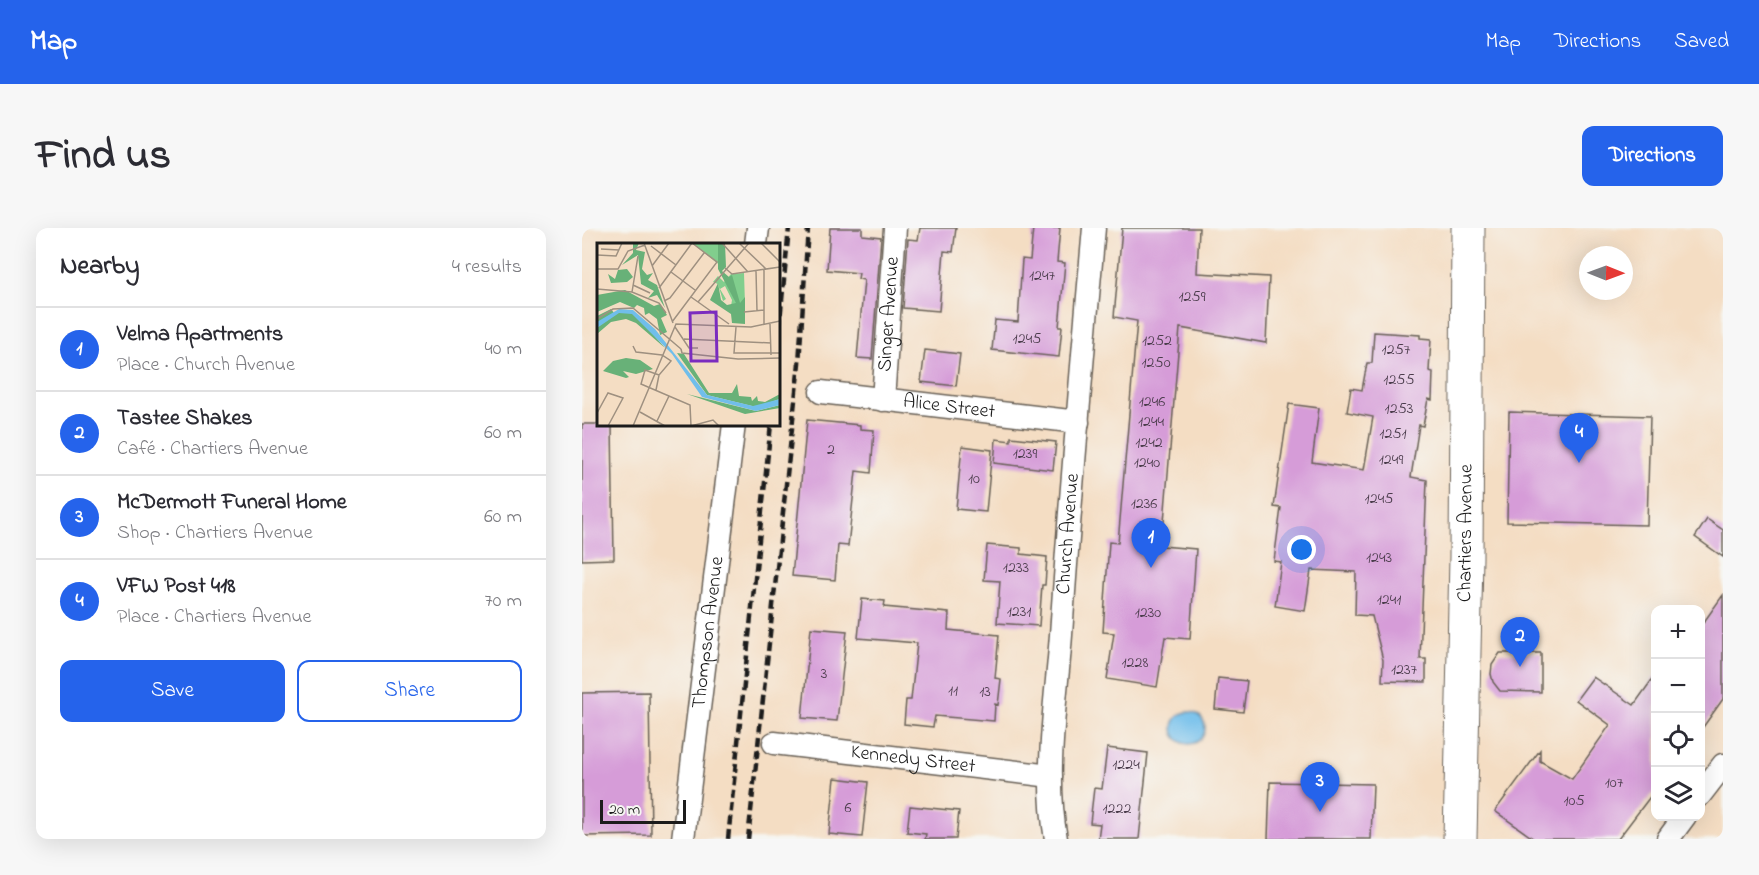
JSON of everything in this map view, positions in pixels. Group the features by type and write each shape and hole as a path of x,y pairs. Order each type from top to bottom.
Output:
{"main road":[{"name":"Chartiers Avenue","path":"1460,839 1466,557 1468,228"}],"street":[{"path":"756,243 758,228"},
{"name":"Singer Avenue","path":"883,400 895,228"},
{"name":"Church Avenue","path":"1056,839 1051,776 1094,228"},
{"name":"Alice Street","path":"821,392 1077,422"},
{"name":"Thompson Avenue","path":"683,839 734,426"},
{"name":"Kennedy Street","path":"774,743 1051,776"},
{"path":"1705,790 1723,765"},
{"path":"1668,839 1681,821"}],"water":[{"path":"1189,712 1200,717 1205,728 1200,739 1189,744 1178,739 1173,728 1178,717"}],"building":[{"path":"830,228 862,228 862,235 881,237 872,359 857,358 864,280 858,279 859,273 827,270"},
{"path":"920,228 956,228 953,252 944,251 939,311 903,308 908,239 918,240"},
{"path":"1033,228 1060,228 1057,262 1065,263 1059,327 1062,327 1059,357 992,350 995,320 1018,322 1022,259 1030,260"},
{"path":"1122,228 1199,228 1197,273 1269,277 1266,343 1180,328 1162,546 1196,549 1190,639 1165,637 1157,687 1107,679 1114,633 1103,632 1109,542 1118,543 1137,321 1114,317"},
{"path":"1374,332 1420,335 1420,338 1431,339 1429,371 1433,372 1432,400 1428,399 1423,426 1419,425 1411,477 1427,480 1420,659 1426,659 1426,682 1382,681 1383,660 1372,616 1355,615 1356,572 1311,570 1305,611 1275,606 1281,562 1274,561 1281,508 1274,507 1289,404 1319,408 1312,462 1364,470 1373,417 1347,412 1351,388 1362,390 1367,363 1372,363"},
{"path":"925,350 960,354 956,386 921,382"},
{"path":"1509,412 1650,416 1647,525 1507,522"},
{"path":"807,420 860,425 860,429 874,430 871,473 856,471 848,546 838,545 835,580 792,576"},
{"path":"582,424 612,426 614,559 582,560"},
{"path":"1011,437 1056,442 1053,470 994,463 996,439 1011,441"},
{"path":"962,446 992,450 986,512 956,509"},
{"path":"1707,519 1723,530 1723,557 1695,537"},
{"path":"987,545 1021,548 1021,554 1047,557 1039,626 997,623 1000,581 984,580"},
{"path":"1723,595 1723,699 1705,724 1705,659 1705,620"},
{"path":"862,599 885,601 884,607 949,613 948,630 999,635 995,678 1001,679 998,705 995,704 994,721 935,716 933,727 904,724 906,700 911,700 917,643 858,638"},
{"path":"811,628 847,631 837,721 802,718"},
{"path":"1500,653 1541,653 1541,692 1500,691 1493,682 1491,674 1492,665"},
{"path":"1593,677 1634,705 1651,681 1651,796 1618,839 1534,839 1495,811 1540,750 1540,761 1572,779 1610,725 1576,700"},
{"path":"1218,678 1247,681 1243,712 1215,709"},
{"path":"649,692 651,835 582,836 582,693"},
{"path":"1107,748 1148,753 1139,839 1098,839 1100,824 1090,823 1094,788 1102,789"},
{"path":"835,778 868,782 862,837 829,834"},
{"path":"1270,782 1373,784 1371,839 1268,839"},
{"path":"910,806 959,811 956,839 925,839 926,834 907,832"}],"railway":[{"path":"780,320 789,228"},
{"path":"748,839 799,363 808,228"},
{"path":"728,839 771,426"}],"place":[{"name":"VFW Post 418","path":"1579,463"},
{"name":"Velma Apartments","path":"1151,568"},
{"name":"Tastee Shakes","path":"1520,667"},
{"name":"McDermott Funeral Home","path":"1320,812"}]}
